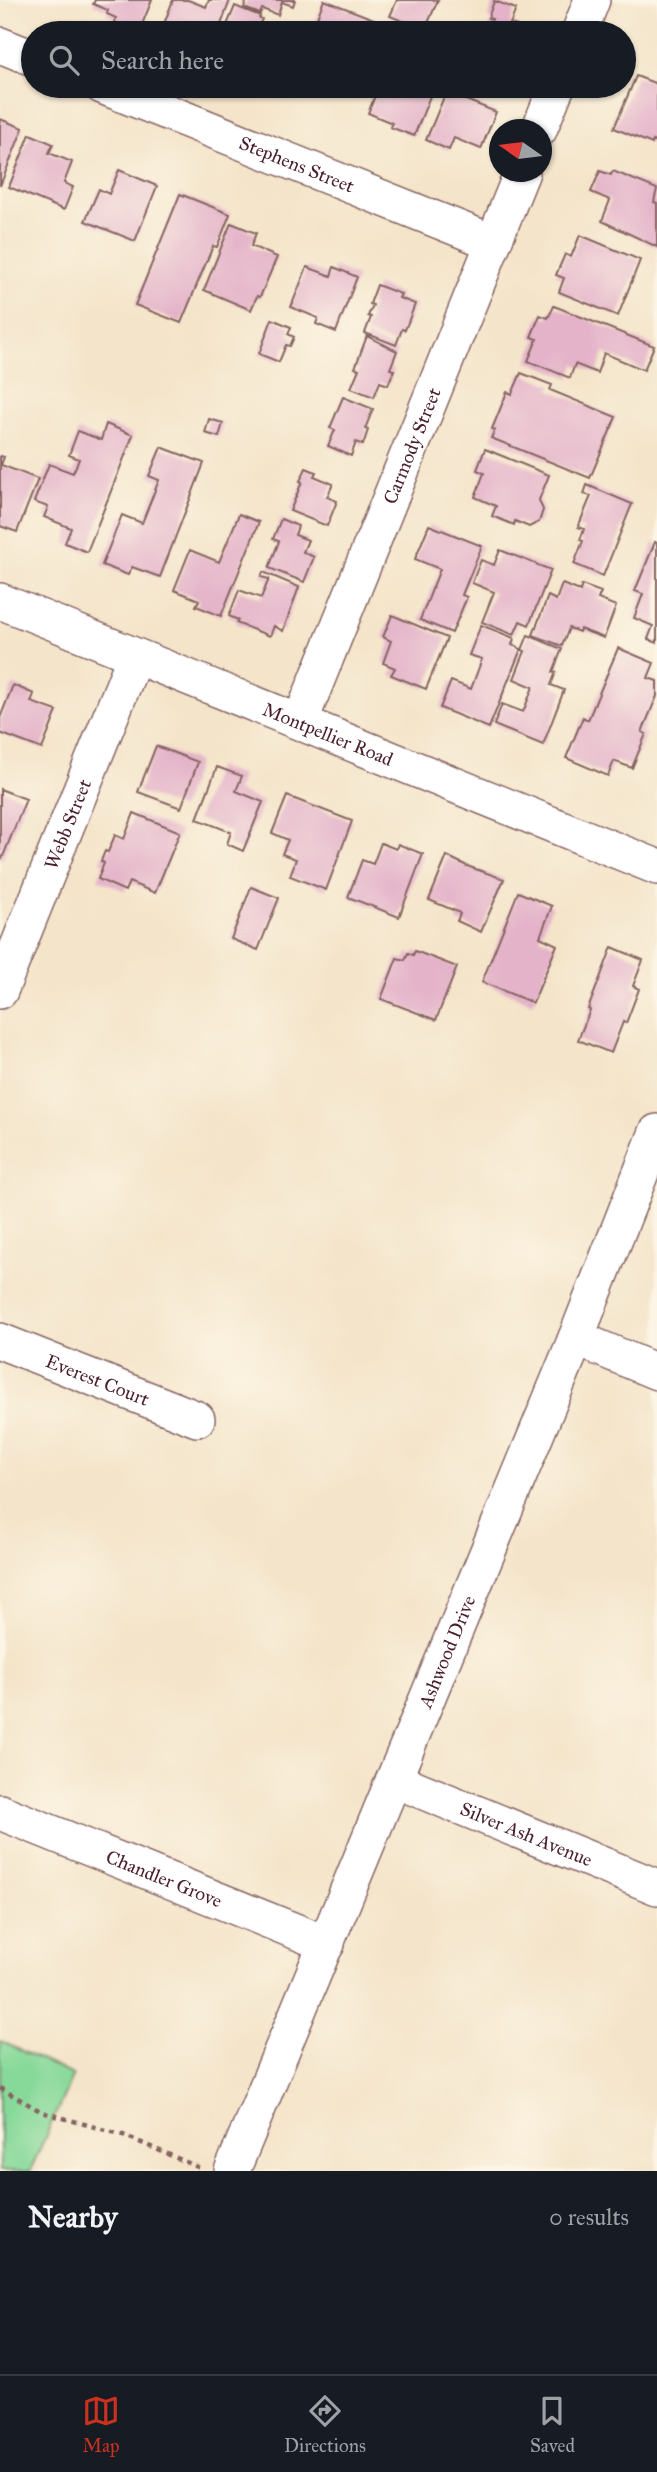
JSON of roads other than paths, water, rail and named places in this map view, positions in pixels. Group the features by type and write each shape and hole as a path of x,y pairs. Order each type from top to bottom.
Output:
{"street":[{"path":"584,21 592,0"},
{"path":"0,45 21,53"},
{"name":"Stephens Street","path":"132,98 492,242"},
{"path":"544,119 552,98"},
{"name":"Carmody Street","path":"300,722 518,182"},
{"name":"Montpellier Road","path":"0,601 657,867"},
{"name":"Webb Street","path":"0,990 135,656"},
{"name":"Ashwood Drive","path":"232,2171 576,1338 657,1132"},
{"path":"576,1338 657,1372"},
{"name":"Everest Court","path":"0,1341 197,1419"},
{"name":"Silver Ash Avenue","path":"395,1780 657,1887"},
{"name":"Chandler Grove","path":"0,1812 327,1944"}]}
